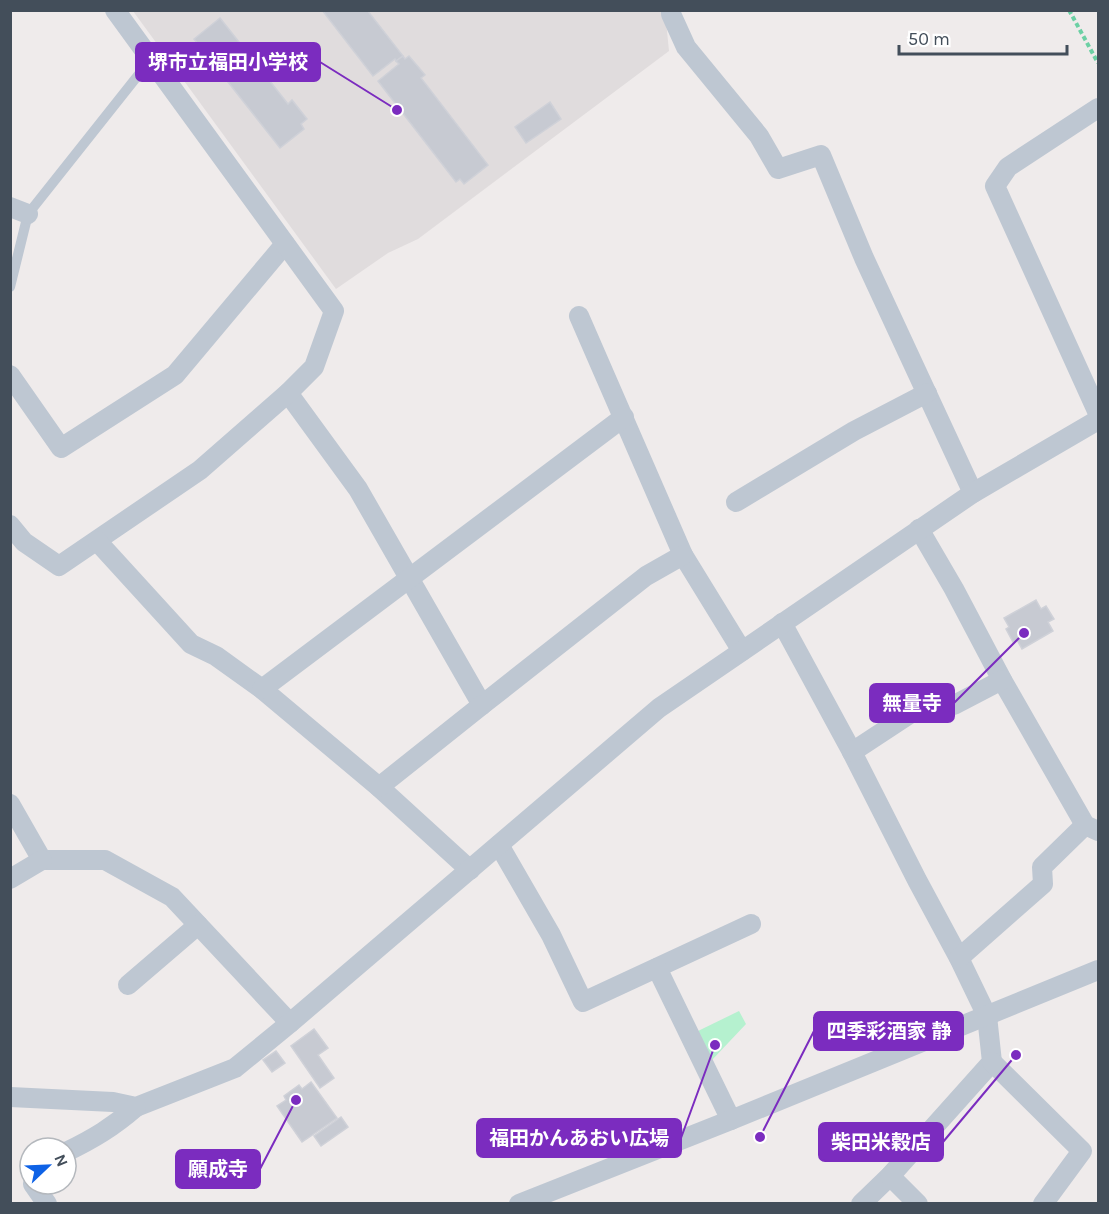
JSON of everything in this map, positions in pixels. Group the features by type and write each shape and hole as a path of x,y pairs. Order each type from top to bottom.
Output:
{"street":[{"path":"10,525 17,547 59,566 97,541 200,470 288,393 314,367 334,310 116,10"},
{"path":"671,10 686,47 759,136 778,170 821,155 864,258 973,493"},
{"path":"1098,108 1008,167 995,186 1098,413"},
{"path":"10,375 61,448 175,375 285,244"},
{"path":"579,316 683,555 742,651"},
{"path":"288,393 358,489 482,705"},
{"path":"736,502 854,431 927,393"},
{"path":"262,689 624,417"},
{"path":"78,1146 118,1123 136,1107 235,1068 659,708 973,493 1098,420"},
{"path":"919,530 954,589 1002,680 1092,828 1042,867 1042,884 959,958"},
{"path":"97,541 191,644 216,656 262,689 379,787 470,870"},
{"path":"379,787 646,576 683,555"},
{"path":"782,623 852,752 987,1016 992,1062 1082,1151 1043,1203"},
{"path":"852,752 928,702 954,705 1002,680"},
{"path":"10,804 42,860"},
{"path":"499,845 550,935 583,1002 751,924"},
{"path":"10,879 42,860 105,860 172,897 290,1023"},
{"path":"128,985 198,925"},
{"path":"657,968 731,1120"},
{"path":"519,1203 731,1120 1098,970"},
{"path":"861,1203 890,1176 992,1062"},
{"path":"12,1095 113,1102 136,1107"},
{"path":"890,1176 918,1203"}],"lane":[{"path":"10,287 19,211 151,59"}],"path":[{"path":"1069,10 1098,63"}],"shaded area":[{"path":"133,11 665,11 669,51 418,239 388,253 336,289"}],"green space":[{"path":"739,1011 746,1024 712,1060 698,1031"}],"building":[{"path":"322,10 367,10 403,56 396,61 395,59 373,76"},
{"path":"220,18 288,104 292,100 307,119 301,124 304,129 280,148 194,39"},
{"path":"403,56 405,59 409,56 425,75 421,78 488,165 464,184 460,179 456,182 378,81 399,64 396,61"},
{"path":"550,102 561,119 526,143 515,127"},
{"path":"1036,600 1041,609 1046,606 1054,619 1048,622 1053,631 1022,649 1017,640 1013,642 1006,629 1009,627 1004,618"},
{"path":"314,1029 328,1048 318,1055 334,1078 320,1088 291,1046"},
{"path":"276,1051 285,1063 272,1072 263,1060"},
{"path":"311,1082 337,1118 302,1142 277,1106 286,1100 284,1096 299,1085 302,1089"},
{"path":"341,1117 348,1127 321,1146 314,1136"}],"place":[{"name":"堺市立福田小学校","path":"397,110"},
{"name":"無量寺","path":"1024,633"},
{"name":"福田かんあおい広場","path":"715,1045"},
{"name":"柴田米穀店","path":"1016,1055"},
{"name":"願成寺","path":"296,1100"},
{"name":"四季彩酒家 静","path":"760,1137"}]}
